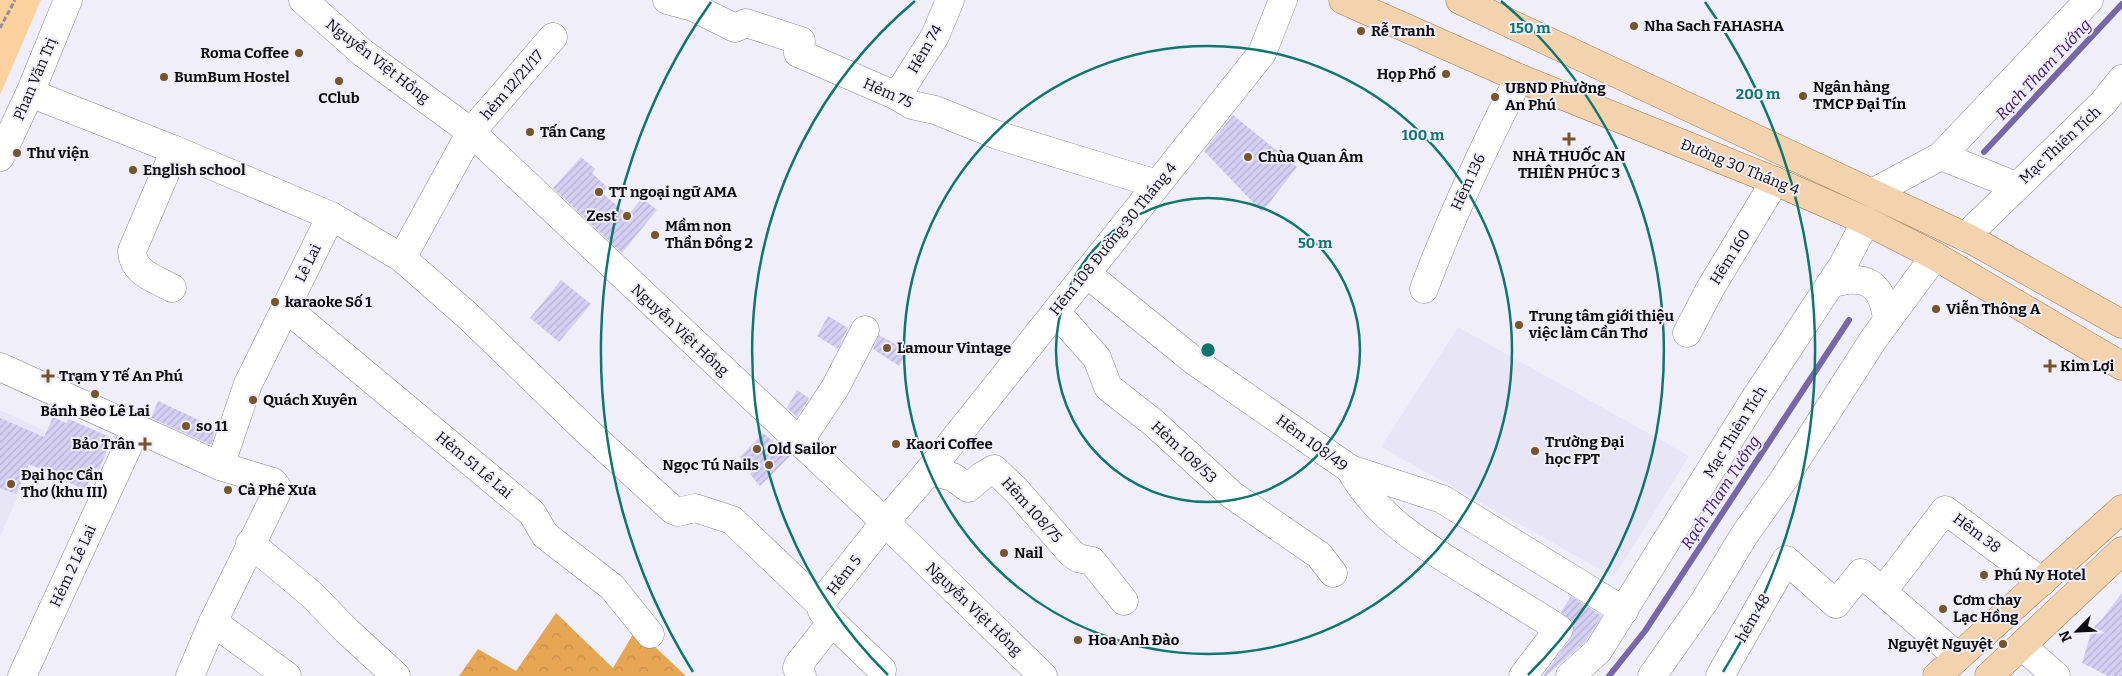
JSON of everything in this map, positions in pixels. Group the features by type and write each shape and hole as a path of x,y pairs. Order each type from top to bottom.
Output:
{"main road":[{"name":"Đường 30 Tháng 4","path":"1343,0 1519,78 1775,181 1866,221 1936,256 2122,366"},
{"name":"Đường 30 Tháng 4","path":"1460,0 1965,236 2122,324"},
{"path":"1937,676 2122,509"},
{"path":"1989,676 2122,551"},
{"path":"2051,573 2084,588"}],"street":[{"name":"Phan Văn Trị","path":"0,156 30,93 68,0"},
{"name":"Nguyễn Việt Hồng","path":"303,0 364,53 471,132 885,522 1043,676"},
{"name":"Hẻm 75","path":"668,0 693,7 735,28 746,23 801,41 798,53 896,96 912,105 935,110 997,135 1157,184"},
{"name":"Hẻm 74","path":"896,96 935,36 950,0"},
{"name":"Hẽm 108 Đường 30 Tháng 4","path":"885,522 929,471 1262,53 1283,0"},
{"path":"1872,193 1941,156 2089,0"},
{"name":"hẻm 12/21/17","path":"402,258 471,132 553,37"},
{"name":"Hẽm 136","path":"1424,289 1447,228 1474,167 1519,78"},
{"name":"Mạc Thiên Tích","path":"1965,236 2103,103 2122,79"},
{"path":"30,93 176,150 332,216 402,258 468,316 590,434 673,510 678,512 695,508 732,520 882,670"},
{"path":"172,288 138,269 132,261 132,251 176,150"},
{"name":"Mạc Thiên Tích","path":"1941,156 2016,186"},
{"name":"Hẽm 160","path":"1687,333 1710,289 1775,181"},
{"name":"Lê Lai","path":"220,466 248,384 332,216"},
{"name":"Mạc Thiên Tích","path":"1570,676 1598,652 1756,397 1843,265 1866,221"},
{"path":"1652,676 1704,602 1743,537 1784,479 1887,320 1936,256"},
{"name":"Hẽm 108/49","path":"1086,273 1193,360 1350,469 1362,490 1397,526 1443,558 1559,629 1523,676"},
{"path":"1830,284 1857,279 1868,282 1880,292 1886,306 1887,320"},
{"name":"Hẻm 51 Lê Lai","path":"286,308 532,513 544,535 612,587 650,634"},
{"name":"Hẻm 108/53","path":"1056,312 1097,358 1108,387 1155,424 1232,495 1319,555 1333,573"},
{"path":"799,442 835,388 864,330"},
{"path":"0,367 220,466 273,482 277,487 277,492 250,543 190,676"},
{"name":"Hẻm 2 Lê Lai","path":"22,676 136,429"},
{"name":"Hẽm 108/75","path":"929,471 954,477 968,488 994,469 1016,490 1070,553 1078,558 1092,561 1124,602"},
{"path":"1350,469 1442,499 1624,611"},
{"name":"Hẽm 38","path":"1883,591 1946,510 2051,573"},
{"name":"Hẻm 5","path":"802,676 796,668 826,613 885,522"},
{"path":"250,543 312,595 347,631 396,676"},
{"name":"hẻm 48","path":"1720,676 1786,560 1836,604 1861,573 1883,591"},
{"path":"1883,591 1958,657"},
{"path":"213,622 287,676"},
{"path":"2022,646 2056,676"}],"path":[{"path":"0,28 15,0"}],"shaded area":[{"path":"0,0 41,0 0,95"},
{"name":"Trường Đại học FPT","path":"1458,327 1689,456 1614,577 1381,447"},
{"name":"Đại học Cần Thơ (khu III)","path":"0,410 46,431 0,537"}],"green space":[{"path":"556,613 613,668 636,629 686,676 459,676 478,649 516,671"}],"building":[{"name":"Chùa Quan Âm","path":"1233,115 1297,167 1262,212 1204,151"},
{"path":"581,157 595,169 592,173 607,187 602,193 628,215 642,198 657,210 622,253 553,188"},
{"path":"561,280 591,304 559,342 530,318"},
{"path":"828,316 848,328 838,349 817,336"},
{"name":"Lamour Vintage","path":"879,335 908,351 899,366 873,349"},
{"path":"797,390 809,398 797,417 787,408"},
{"name":"so 11","path":"158,401 216,428 211,445 151,418"},
{"path":"53,417 66,423 69,419 112,438 99,470 96,468 85,490 29,464 16,494 0,488 0,418 44,437"},
{"path":"763,433 790,456 760,486 740,457"},
{"path":"2122,593 2122,676 2108,676 2082,663 2092,629"},
{"path":"1571,596 1602,616 1586,641 1546,676 1543,676 1571,638 1574,631 1573,622 1561,612"}],"waterway":[{"name":"Rạch Tham Tướng","path":"1984,152 2122,4"},
{"name":"Rạch Tham Tướng","path":"1609,676 1645,631 1849,320"}],"place":[{"name":"Nha Sach FAHASHA","path":"1634,26"},
{"name":"Rễ Tranh","path":"1361,31"},
{"name":"Roma Coffee","path":"299,53"},
{"name":"Họp Phố","path":"1446,74"},
{"name":"BumBum Hostel","path":"164,77"},
{"name":"CClub","path":"339,81"},
{"name":"Ngân hàng TMCP Đại Tín","path":"1803,96"},
{"name":"UBND Phường An Phú","path":"1495,97"},
{"name":"Tấn Cang","path":"530,132"},
{"name":"NHÀ THUỐC AN THIÊN PHÚC 3","path":"1569,139"},
{"name":"Thư viện","path":"17,153"},
{"name":"Chùa Quan Âm","path":"1248,157"},
{"name":"English school","path":"133,170"},
{"name":"TT ngoại ngữ AMA","path":"599,192"},
{"name":"Zest","path":"627,216"},
{"name":"Mầm non Thần Đồng 2","path":"655,235"},
{"name":"karaoke Số 1","path":"275,302"},
{"name":"Viễn Thông A","path":"1936,309"},
{"name":"Trung tâm giới thiệu việc làm Cần Thơ","path":"1519,325"},
{"name":"Lamour Vintage","path":"887,348"},
{"name":"Kim Lợi","path":"2050,366"},
{"name":"Trạm Y Tế An Phú","path":"48,376"},
{"name":"Bánh Bèo Lê Lai","path":"95,394"},
{"name":"Quách Xuyên","path":"253,400"},
{"name":"so 11","path":"186,426"},
{"name":"Bảo Trân","path":"145,444"},
{"name":"Kaori Coffee","path":"896,444"},
{"name":"Old Sailor","path":"757,449"},
{"name":"Trường Đại học FPT","path":"1535,451"},
{"name":"Ngọc Tú Nails","path":"769,465"},
{"name":"Đại học Cần Thơ (khu III)","path":"11,484"},
{"name":"Cà Phê Xưa","path":"228,490"},
{"name":"Nail","path":"1004,553"},
{"name":"Phú Ny Hotel","path":"1984,575"},
{"name":"Cơm chay Lạc Hồng","path":"1943,609"},
{"name":"Hoa Anh Đào","path":"1078,640"},
{"name":"Nguyệt Nguyệt","path":"2003,644"}]}
